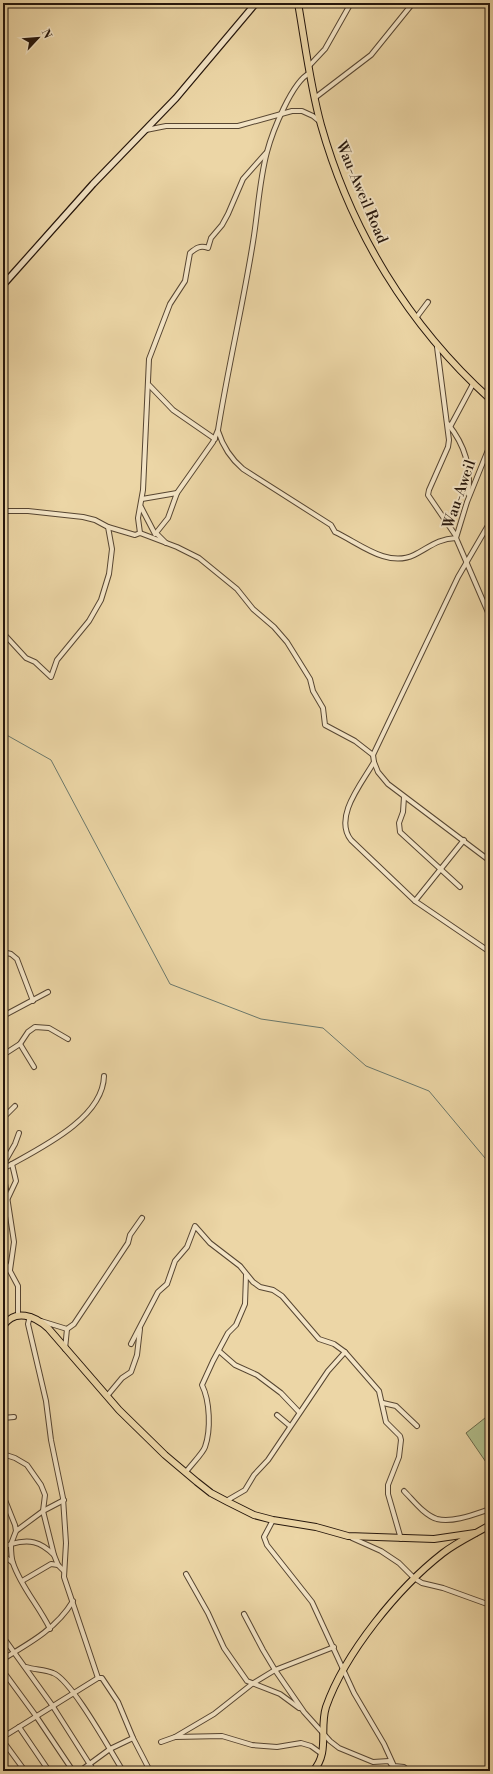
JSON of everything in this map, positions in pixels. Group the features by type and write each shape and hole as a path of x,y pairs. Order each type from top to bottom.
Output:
{"main road":[{"name":"Wau-Aweil Road","path":"298,3 310,73 321,123 334,167 355,217 380,266 416,319 438,347 473,384 490,399"},
{"path":"3,1326 7,1320 18,1316 30,1316 41,1321 119,1410 165,1455 211,1493 254,1514 273,1520 316,1527 348,1536 364,1535 401,1539 434,1540 475,1533"},
{"path":"313,1771 322,1760 322,1730 326,1709 344,1669 357,1646 414,1578 444,1552 490,1525"}],"street":[{"path":"3,285 93,184 176,98 256,3"},
{"path":"309,66 325,49 351,3"},
{"path":"316,97 371,55 413,3"},
{"path":"151,538 168,518 177,493 215,438 218,430 253,241 258,197 267,151 280,116 296,88 310,73"},
{"path":"145,130 166,126 238,126 267,117 280,116 292,111 302,111 314,116 321,123"},
{"path":"140,533 138,518 142,499 149,359 170,304 185,281 190,253 196,248 203,246 208,248 211,238 222,225 228,214 244,179 267,151"},
{"path":"416,319 428,302"},
{"path":"218,430 224,449 243,469 331,525 335,532 387,558 397,560 409,558 439,540 456,537 428,495 448,447 449,426 438,347"},
{"path":"449,426 473,384"},
{"path":"148,385 173,410 215,438"},
{"path":"449,426 460,442 468,460 469,485 467,502"},
{"name":"Wau-Aweil","path":"490,445 467,502 456,537 490,617"},
{"path":"142,499 177,493"},
{"path":"140,507 156,533 166,543"},
{"path":"3,511 28,511 90,518 108,527 135,536 140,533"},
{"path":"490,522 458,577 373,755 374,762 385,781 404,797 464,840 490,861"},
{"path":"3,633 26,658 35,662 51,677 59,657 90,621 100,600 109,574 112,549 108,527"},
{"path":"140,533 166,543 208,564 216,573 237,589 253,609 274,627 287,642 310,679 313,691 323,708 325,725 355,741 373,755"},
{"path":"374,762 351,802 347,812 345,829 351,840 416,901 490,952"},
{"path":"404,797 403,812 399,823 400,832 460,887"},
{"path":"416,901 464,840"},
{"path":"3,952 11,954 17,959 33,1001"},
{"path":"4,1015 48,992"},
{"path":"3,1055 20,1044 28,1032 38,1027 52,1029 68,1039"},
{"path":"20,1044 34,1067"},
{"path":"4,1168 68,1129 86,1115 100,1095 104,1076"},
{"path":"3,1118 15,1106"},
{"path":"10,1270 14,1242 4,1177 4,1168 6,1158 15,1144 19,1133"},
{"path":"3,1147 6,1158"},
{"path":"8,1198 16,1181 12,1164"},
{"path":"64,1347 67,1329 74,1324 128,1243 130,1236 142,1218"},
{"path":"131,1344 158,1292 167,1284 175,1261 187,1247 195,1226 210,1243 240,1266 246,1275 260,1287 273,1290 282,1296 319,1338 334,1344 345,1352 379,1391 383,1403 386,1422 400,1436 401,1440 400,1457 388,1485 388,1494 401,1539"},
{"path":"3,1258 10,1270 19,1292 18,1316"},
{"path":"186,1472 205,1448 210,1418 207,1394 202,1385 228,1333 236,1324 244,1304 246,1275"},
{"path":"3,1314 7,1320"},
{"path":"30,1316 28,1327 46,1401 51,1440 64,1500 66,1543 64,1571 68,1590 98,1678"},
{"path":"41,1321 67,1329"},
{"path":"107,1396 122,1378 131,1372 137,1355 141,1324"},
{"path":"219,1351 235,1365 257,1375 281,1393 299,1412"},
{"path":"226,1501 245,1490 254,1474 268,1460 328,1371 345,1352"},
{"path":"383,1403 396,1406 417,1426"},
{"path":"277,1415 290,1426"},
{"path":"3,1418 14,1417"},
{"path":"3,1454 15,1458 27,1465 35,1476 45,1495 43,1511 54,1555 58,1565 64,1571"},
{"path":"404,1490 424,1510 437,1519 458,1518 490,1509"},
{"path":"3,1495 16,1531"},
{"path":"50,1629 13,1563 10,1544 16,1531 43,1511 64,1500"},
{"path":"273,1520 264,1537 267,1544 312,1602 354,1693 384,1744 394,1766"},
{"path":"348,1536 381,1551 399,1562 414,1578 422,1583 490,1604"},
{"path":"3,1547 22,1541 36,1542 47,1548 54,1555"},
{"path":"3,1554 13,1563"},
{"path":"22,1581 51,1564 58,1565"},
{"path":"186,1574 208,1613 224,1648 246,1681 289,1699 322,1730 330,1741 339,1748 373,1762 388,1761 394,1766 404,1767 409,1771"},
{"path":"3,1658 50,1629 66,1614 73,1602"},
{"path":"244,1614 275,1670 304,1712"},
{"path":"3,1637 52,1705 94,1771"},
{"path":"161,1742 175,1737 219,1711 252,1684 275,1670 334,1647"},
{"path":"25,1667 34,1670 53,1672 61,1677 110,1749 123,1771"},
{"path":"3,1671 36,1716 73,1771"},
{"path":"3,1737 52,1705 98,1678 102,1678 118,1702 148,1771"},
{"path":"19,1726 49,1771"},
{"path":"175,1737 222,1736 252,1746 272,1747 301,1743 311,1746 322,1754"},
{"path":"80,1771 110,1749 133,1738"},
{"path":"3,1741 25,1771"}],"green space":[{"path":"490,1414 490,1468 466,1433"}],"waterway":[{"path":"3,733 51,760 170,984 261,1019 323,1028 366,1066 429,1091 490,1164"}]}
